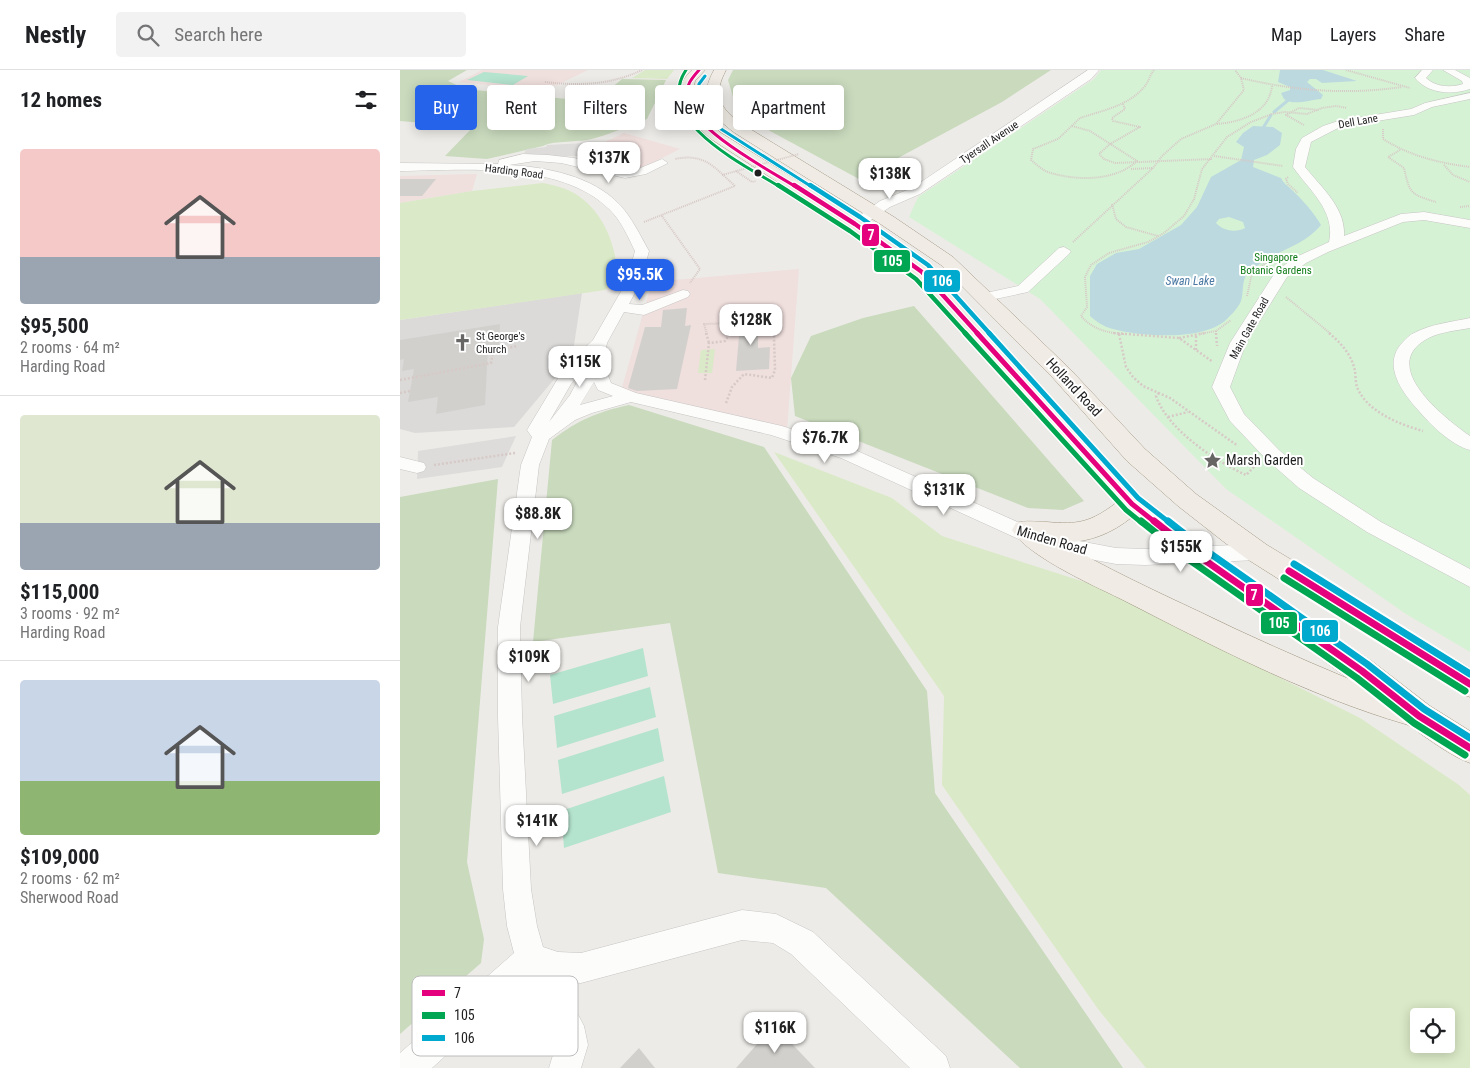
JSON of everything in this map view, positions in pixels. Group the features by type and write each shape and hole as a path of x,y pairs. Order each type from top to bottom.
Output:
{"main road":[{"name":"Holland Road","path":"699,70 688,82 687,97 691,109 716,136 947,261 1062,373 1136,455 1187,500 1257,552 1470,684"},
{"name":"Holland Road","path":"720,70 713,81 711,95 715,106 725,118 872,219 1132,504 1196,554 1362,671 1419,716 1470,748"},
{"path":"1024,533 1078,534 1098,528 1132,504"},
{"path":"1024,533 1067,560 1267,658 1362,697 1419,716"}],"street":[{"name":"Tyersall Avenue","path":"872,219 898,213 910,194 1087,77 1094,70"},
{"path":"1448,70 1463,78 1469,82 1468,86 1457,89 1444,88 1423,82 1420,78 1427,72 1463,78"},
{"name":"Dell Lane","path":"1299,167 1306,140 1318,132 1338,124 1414,112 1429,105 1470,96"},
{"path":"496,168 511,159 530,157 584,164 628,174 641,172 662,163"},
{"name":"Harding Road","path":"400,167 496,168 553,176 590,187 613,205 629,226 642,251 634,281 599,343 577,364 556,394 536,430 540,437 578,395 595,363 599,343"},
{"path":"1299,167 1337,216 1339,235 1335,245"},
{"name":"Main Gate Road","path":"1470,224 1412,216 1374,228 1323,249 1280,274 1238,343 1221,387 1236,417 1306,483 1374,527 1470,579"},
{"path":"986,298 1023,289 1064,251"},
{"path":"619,307 644,310 683,294"},
{"path":"1470,322 1435,331 1415,339 1403,353 1401,366 1405,380 1421,404 1451,432 1470,444"},
{"name":"Minden Road","path":"595,363 604,386 631,397 776,430 848,454 1024,533 1079,550 1116,556 1145,557 1257,552"},
{"name":"Minden Road","path":"556,394 631,397"},
{"name":"Minden Road","path":"540,437 568,416 577,412 631,397"},
{"path":"540,437 530,465 509,627 510,716 517,889 522,926 531,958 541,976"},
{"path":"531,958 558,967 581,968 742,926 776,929 802,944 934,1068"},
{"path":"511,976 531,958"},
{"path":"408,1068 421,1056"},
{"path":"565,1068 569,1056"}],"path":[{"path":"545,82 580,84 606,81 642,70"},
{"path":"1153,168 1131,169 1109,177 1086,176 1050,172 1030,160 1033,149 1058,139 1080,118 1123,104 1145,88 1149,82 1149,76 1154,70"},
{"path":"1216,124 1244,90 1241,78 1235,70"},
{"path":"1346,70 1376,78"},
{"path":"1241,78 1272,86 1331,92 1402,87"},
{"path":"1064,251 1112,204 1153,168 1181,139 1216,124 1240,120 1251,115 1270,100 1273,94 1272,86"},
{"path":"1123,104 1124,109 1112,118 1113,121 1125,125 1136,124 1140,127 1110,144 1099,154 1100,157 1115,163 1212,159"},
{"path":"1234,317 1216,331 1178,338 1119,334 1101,330 1087,323 1081,316 1087,307 1085,277 1091,265 1109,253 1148,242 1159,236 1184,216 1194,199 1202,169 1212,159 1227,137 1251,122 1272,114 1291,112 1307,114 1319,110 1342,107"},
{"path":"1318,132 1286,115 1299,108 1319,110"},
{"path":"1385,125 1382,131 1383,139 1400,150 1444,165 1470,167"},
{"path":"1072,126 1090,131 1137,161 1131,169"},
{"path":"1400,150 1389,154 1388,157 1404,168 1409,189 1417,196 1436,202"},
{"path":"722,175 798,154"},
{"path":"629,226 662,216 735,186 704,158 698,156 683,157 662,163"},
{"path":"1214,156 1254,163 1299,167"},
{"path":"1444,165 1453,175 1470,182"},
{"path":"1299,167 1286,179 1288,184 1301,197"},
{"path":"736,171 752,182"},
{"path":"1112,204 1116,219 1126,227 1142,233 1159,236"},
{"path":"662,216 700,269 683,294"},
{"path":"1246,300 1252,273 1267,261 1280,254"},
{"path":"1273,287 1341,343 1354,367 1357,386 1365,401 1401,425 1435,433 1451,432"},
{"path":"705,380 708,343 704,324 737,322"},
{"path":"708,343 725,341 730,333 761,329 774,336 775,370 772,378 744,374 728,392 725,408"},
{"path":"1216,331 1216,337"},
{"path":"1119,334 1126,367 1143,386 1170,398 1240,448"},
{"path":"1196,336 1196,350"},
{"path":"1178,338 1214,363 1228,368"},
{"path":"479,354 517,346"},
{"path":"400,380 491,363 494,352"},
{"path":"400,393 410,391"},
{"path":"1159,393 1156,396 1156,403 1168,417 1201,448 1238,472 1246,475 1250,473 1255,465 1278,458"},
{"path":"1168,417 1188,412"},
{"path":"415,466 442,463 540,437"}],"shaded area":[{"path":"482,70 588,70 557,85 488,85 459,82"},
{"path":"624,133 680,149 636,171 586,156 590,149"},
{"path":"586,143 580,156 542,157 524,153 527,149 546,147 547,145"},
{"path":"477,174 472,191 400,203 400,176"},
{"path":"799,269 787,430 621,391 652,282"},
{"path":"582,293 572,358 514,427 415,433 400,429 400,320"},
{"path":"516,436 502,467 417,479 418,451"}],"green space":[{"path":"400,70 467,70 448,81 456,85 415,85 415,122 400,121"},
{"path":"645,70 674,70 667,79 632,78"},
{"path":"733,70 1051,70 1002,102 859,179 769,130 844,130 844,85 733,85 733,97 728,80"},
{"name":"Singapore Botanic Gardens","path":"1101,70 1470,70 1470,652 1406,614 1226,489 1040,299 909,217 918,197 1094,79"},
{"path":"484,72 528,76 513,85 467,80"},
{"path":"622,79 666,80 664,85 655,85 655,103 645,120 645,85 615,85"},
{"path":"477,90 487,91 487,130 555,130 555,98 565,99 565,130 618,130 582,141 552,143 487,159 445,156 470,130 477,130"},
{"path":"543,183 570,191 591,206 599,216 611,240 617,266 617,279 605,290 400,320 400,203 472,191"},
{"path":"914,306 1084,501 1063,510 1028,508 795,416 791,378 811,336 863,318"},
{"path":"715,349 712,373 698,373 701,350"},
{"path":"629,405 764,447 927,691 935,793 1123,1068 1020,1068 826,888 718,873 670,623 533,642 552,440 570,427 588,418"},
{"path":"774,452 892,498 942,536 1100,587 1360,718 1459,785 1470,795 1470,1068 1146,1068 1098,1009 942,785 944,696"},
{"path":"498,479 467,862 484,939 481,963 466,976 412,976 412,1023 400,1034 400,497"},
{"path":"643,648 648,676 553,704 550,675"},
{"path":"650,687 656,717 557,748 554,716"},
{"path":"658,728 664,761 562,794 558,760"},
{"path":"664,776 671,812 564,848 561,811"}],"water":[{"path":"1280,70 1323,70 1357,81 1322,83 1316,79 1310,79 1307,82 1323,95 1321,99 1292,102 1284,99 1281,93 1290,90 1290,87 1278,82"},
{"name":"Swan Lake","path":"1253,126 1273,127 1282,133 1280,145 1267,155 1254,160 1253,167 1281,178 1308,207 1321,225 1308,237 1268,258 1248,272 1244,279 1240,303 1227,319 1217,326 1189,334 1140,334 1104,326 1090,316 1090,276 1097,264 1116,253 1139,249 1181,225 1197,207 1211,177 1241,160 1244,147 1236,142 1243,133","holes":["1229,217 1243,222 1245,228 1234,231 1222,228 1216,223 1219,219"]}],"building":[{"path":"400,179 436,179 422,196 400,196"},
{"path":"687,308 685,326 691,325 677,389 637,391 628,388 645,327 661,327 663,310"},
{"path":"758,312 756,333 758,333 758,348 770,347 769,369 736,371 741,313"},
{"path":"500,324 499,346 488,348 485,405 436,414 438,397 408,402 414,369 402,371 404,359 400,360 400,340"},
{"path":"774,1025 815,1068 736,1068"},
{"path":"639,1048 655,1068 620,1068"}],"waterway":[{"path":"1274,112 1292,97"},
{"path":"1260,133 1271,115"}],"transit line":[{"name":"105","path":"686,70 679,80 678,100 682,110 695,128 711,143 850,231 916,279 1126,510 1191,561 1357,678 1414,723 1465,755"},
{"name":"7","path":"699,70 691,79 687,88 687,97 689,105 701,121 716,136 855,224 922,272 1132,504 1196,554 1362,671 1419,716 1470,748"},
{"name":"106","path":"705,76 696,91 696,98 698,104 708,117 721,129 860,217 928,265 1138,498 1201,547 1367,664 1424,709 1470,738"},
{"name":"106","path":"1294,564 1470,674"},
{"name":"7","path":"1289,571 1470,684"},
{"name":"105","path":"1284,578 1465,691"}],"place":[{"name":"St George's Church","path":"462,342"},
{"name":"Marsh Garden","path":"1212,460"}]}
